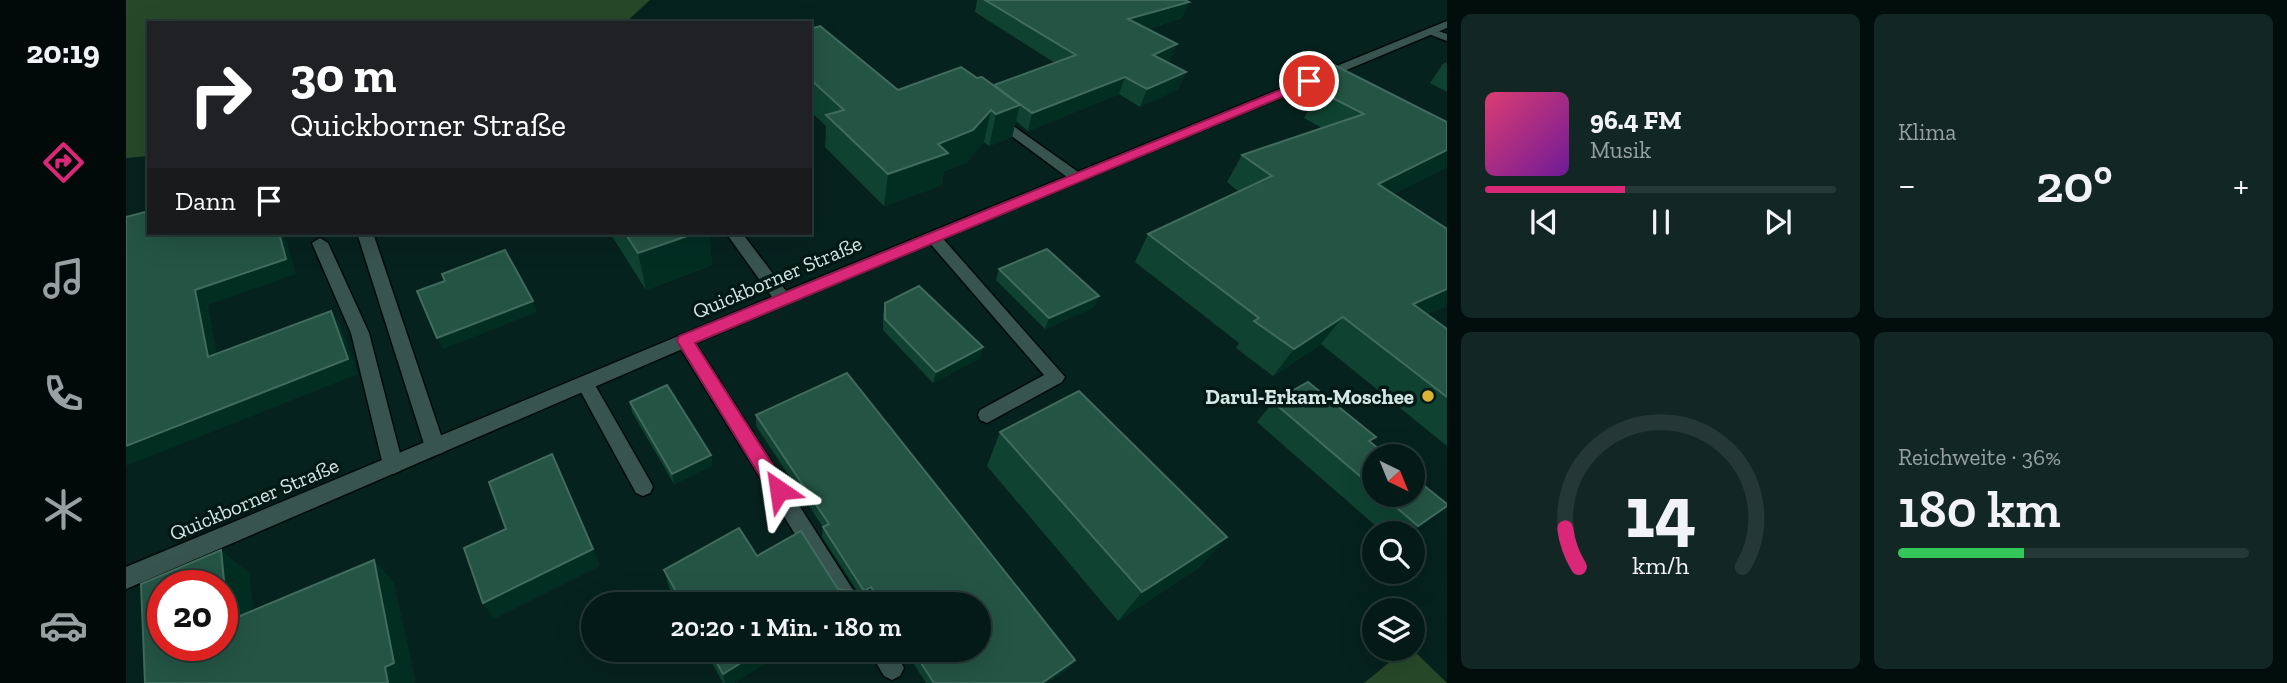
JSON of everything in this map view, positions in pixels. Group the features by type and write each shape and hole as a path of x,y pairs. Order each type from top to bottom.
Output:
{"street":[{"name":"Quickborner Straße","path":"126,578 783,299 1447,24"},
{"path":"1430,31 1447,38"},
{"path":"982,106 1076,177"},
{"path":"366,235 435,447"},
{"path":"735,235 783,299"},
{"path":"933,237 1056,377 988,415"},
{"path":"320,243 360,333 393,465"},
{"path":"685,341 843,592"},
{"path":"585,383 643,487"}],"green space":[{"path":"126,0 650,0 627,21 147,21 147,156 126,158"},
{"path":"1391,661 1424,661 1447,683 1364,683"}],"building":[{"path":"985,0 1185,0 1189,2 1128,19 1177,44 1153,55 1186,72 1147,89 1125,77 1032,113 994,85 1076,55"},
{"path":"820,26 898,90 961,67 977,78 982,77 1020,105 996,114 991,110 973,130 938,144 948,153 888,174 826,115 844,110 812,81 812,28"},
{"path":"1334,65 1447,122 1447,150 1378,184 1447,229 1447,289 1413,304 1447,329 1447,397 1343,317 1294,349 1254,321 1259,318 1148,234 1272,176 1242,155 1364,114 1319,91"},
{"path":"147,212 147,235 280,235 286,259 195,290 208,357 331,311 348,359 126,446 126,217"},
{"path":"626,235 690,235 638,253"},
{"path":"1047,249 1099,296 1049,318 999,269"},
{"path":"505,250 533,301 437,338 417,291 445,281 442,274"},
{"path":"919,286 983,347 936,372 885,319 885,303"},
{"path":"847,373 1075,660 1042,683 934,683 920,662 991,662 991,592 874,592 871,587 864,591 823,527 829,524 756,415"},
{"path":"1308,382 1376,437 1369,441 1373,444 1362,444 1362,478 1273,402"},
{"path":"667,385 711,455 672,474 630,402"},
{"path":"1079,391 1227,537 1142,592 1000,432"},
{"path":"552,454 593,549 483,603 464,548 506,529 489,482"},
{"path":"1425,486 1447,504 1425,521 1412,521 1397,508 1424,508"},
{"path":"739,528 757,556 801,531 838,589 855,591 676,592 664,570"},
{"path":"221,550 223,570 174,570"},
{"path":"374,560 394,663 385,667 388,683 145,683 141,584 147,581 147,661 238,661 238,617"},
{"path":"716,662 742,662 723,674"}],"place":[{"name":"Darul-Erkam-Moschee","path":"1428,396"}],"route":[{"path":"779,490 685,341 1309,81"}]}
